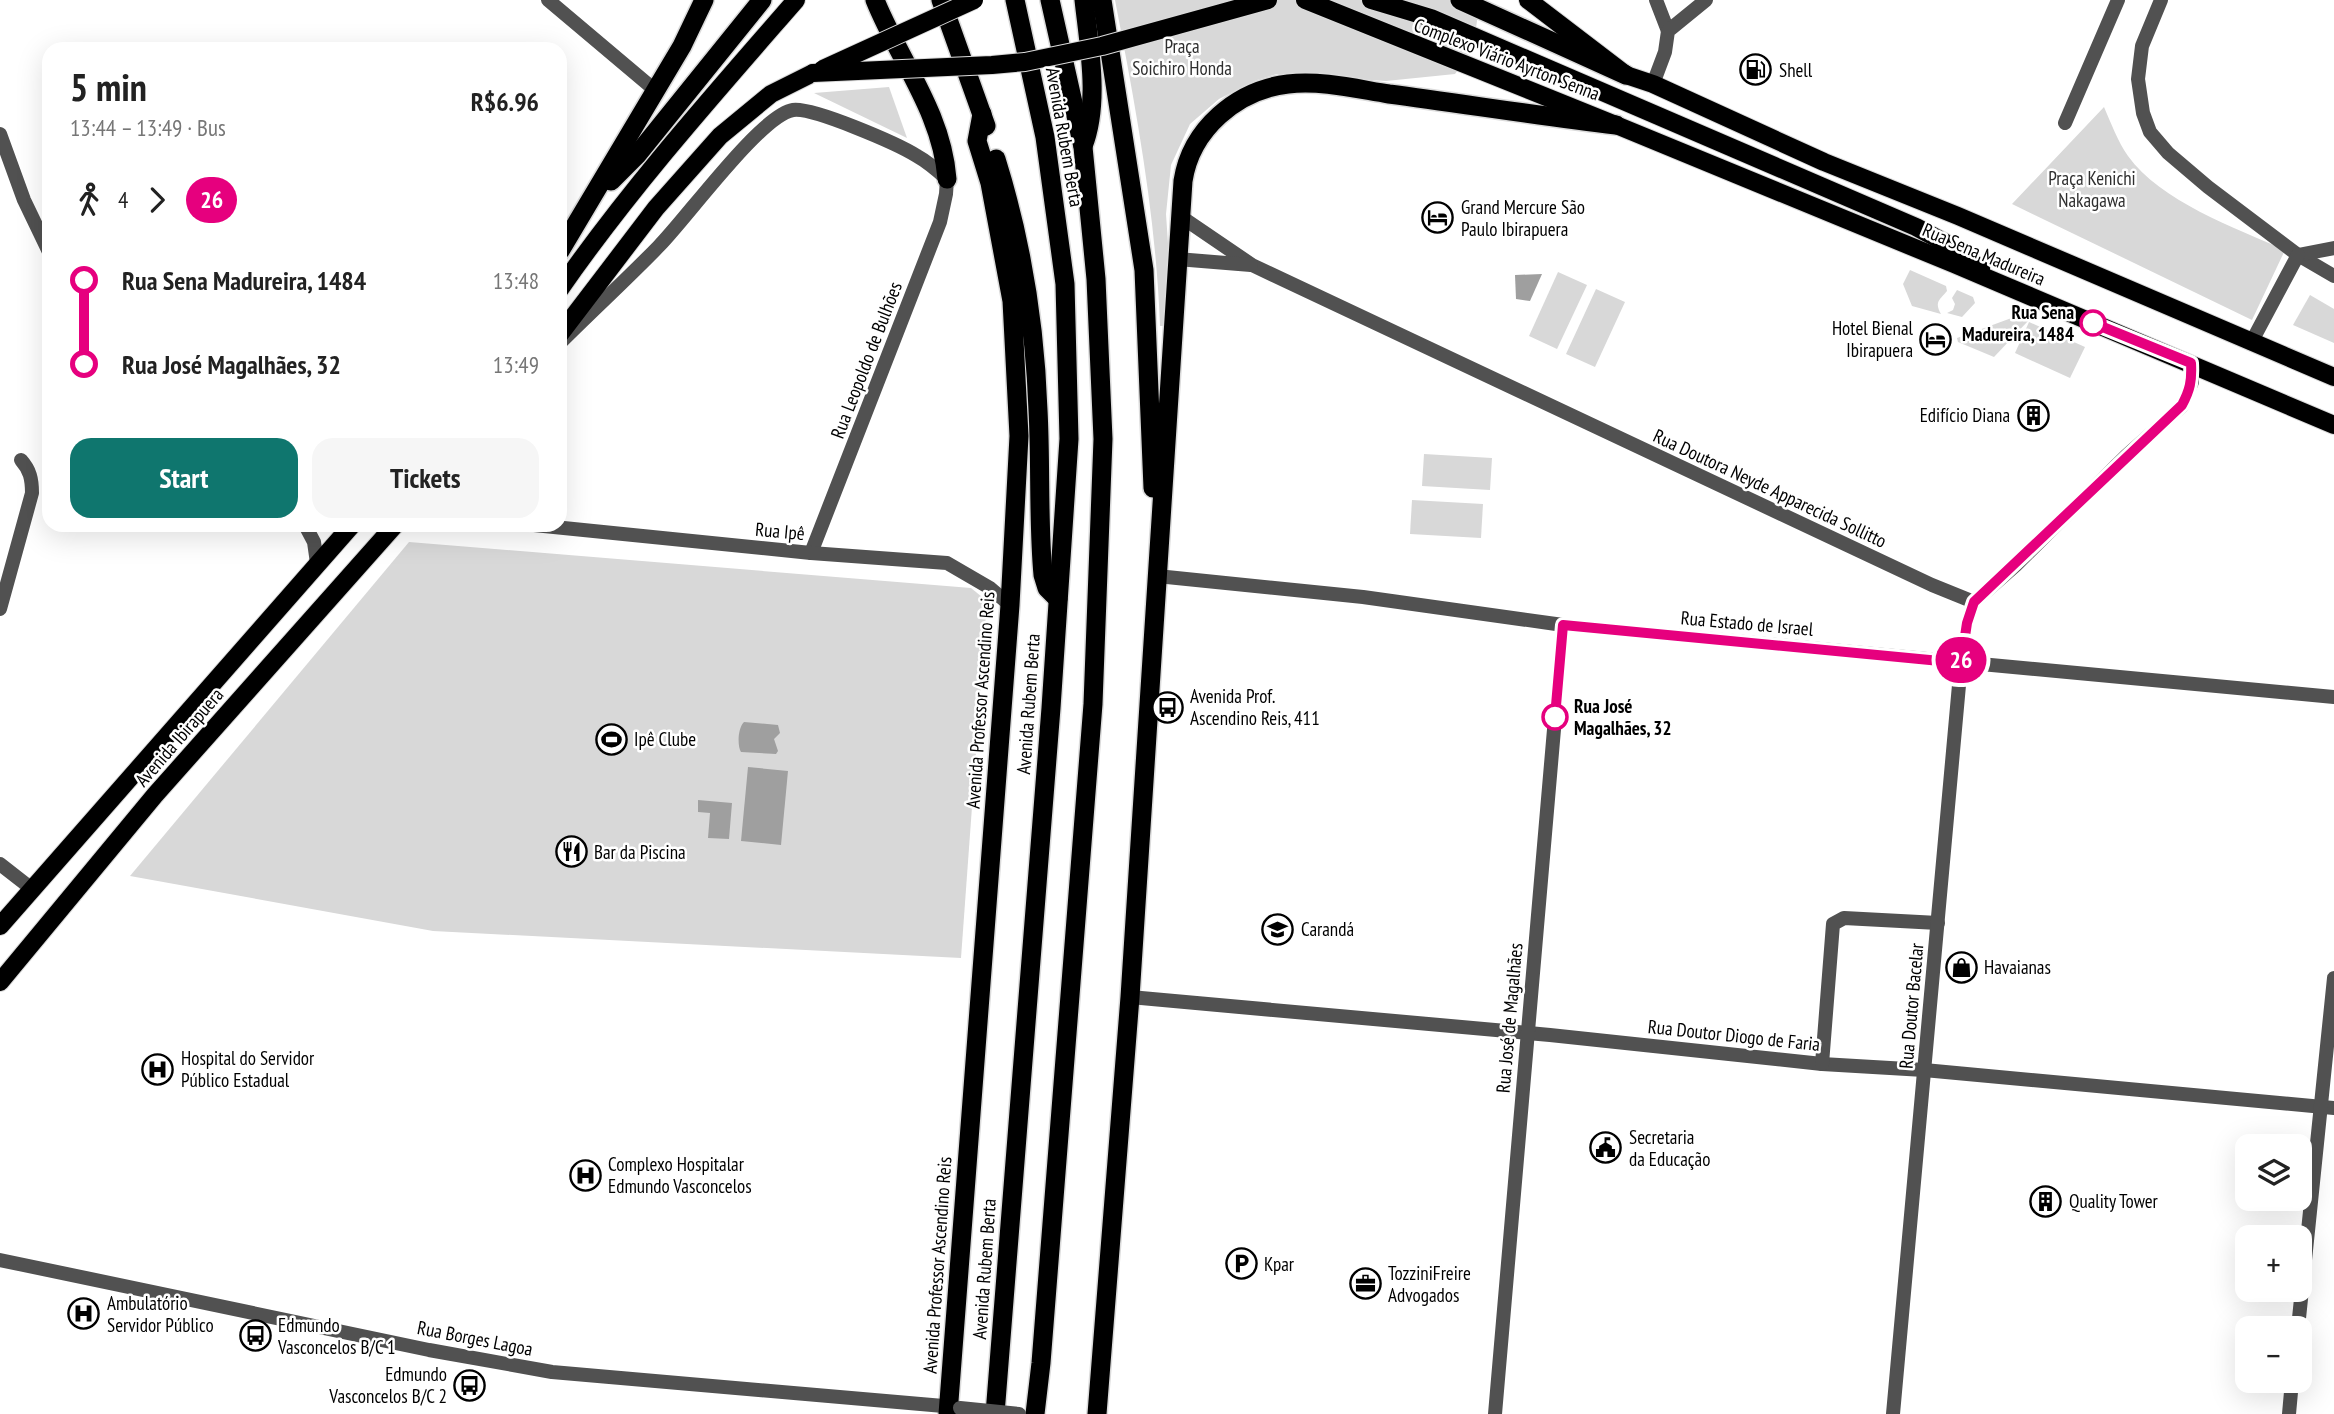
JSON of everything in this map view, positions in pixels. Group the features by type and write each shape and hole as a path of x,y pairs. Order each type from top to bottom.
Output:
{"highway":[{"path":"567,240 682,47 704,0"},
{"path":"590,202 637,155 762,0"},
{"path":"875,0 936,126 946,162 947,178"},
{"name":"Avenida Professor Ascendino Reis","path":"941,0 982,114 977,141 990,183 1012,301 1018,436 1010,605 953,1409"},
{"name":"Avenida Rubem Berta","path":"995,1414 1069,439 1065,284 1045,137 1015,0"},
{"name":"Avenida Rubem Berta","path":"1035,1414 1093,704 1103,439 1096,279 1083,147 1049,0"},
{"path":"1083,147 1089,130 1092,100 1084,0"},
{"path":"1102,0 1144,270 1153,497 1162,515"},
{"path":"1460,0 1626,75"},
{"path":"1097,1414 1130,998 1184,170 1198,138 1230,106 1269,88 1306,84 1616,125"},
{"path":"982,114 1008,197 1030,317 1038,407 1043,575 1047,589 1058,599"}],"main road":[{"path":"567,279 704,106 796,0"},
{"path":"567,325 656,208 720,135 771,94 974,0"},
{"path":"813,73 1025,62 1102,46 1268,0"},
{"name":"Complexo Viário Ayrton Senna","path":"1305,0 1616,125"},
{"path":"1371,0 1432,18 1916,227 1967,257 1995,282"},
{"name":"Rua Sena Madureira","path":"1528,0 1626,75 1653,84 1824,162 1958,216 2334,377"},
{"name":"Rua Sena Madureira","path":"1616,125 2334,425"},
{"name":"Avenida Ibirapuera","path":"0,926 346,532"},
{"name":"Avenida Ibirapuera","path":"0,982 155,795 389,532"}],"street":[{"path":"548,0 656,91"},
{"path":"1653,84 1665,52 1668,31 1656,0"},
{"path":"1668,31 1706,0"},
{"path":"2065,123 2118,0"},
{"path":"2161,0 2142,46 2138,79 2143,113 2150,132 2168,153 2298,255 2334,276"},
{"path":"567,336 660,245 752,140 772,120 787,112 809,111 884,140 916,154 947,178"},
{"path":"0,134 24,200 42,237"},
{"name":"Rua Leopoldo de Bulhões","path":"811,553 940,222 947,178"},
{"path":"1180,216 1252,265"},
{"path":"2298,255 2334,248"},
{"path":"2251,343 2298,255"},
{"path":"1177,259 1252,265"},
{"name":"Rua Doutora Neyde Apparecida Sollitto","path":"1252,265 1932,585 1974,602"},
{"path":"1974,602 2182,405 2192,382 2191,363"},
{"path":"0,609 32,493 31,475 21,460"},
{"name":"Rua Ipê","path":"567,528 811,553 947,563 990,588 1010,605"},
{"path":"309,532 314,542 317,563"},
{"name":"Rua Estado de Israel","path":"1157,576 1363,597 1563,625 2334,696"},
{"name":"Rua Doutor Bacelar","path":"1893,1414 1961,663 1967,623 1974,602"},
{"name":"Rua José de Magalhães","path":"1495,1414 1563,625"},
{"path":"0,863 32,889"},
{"path":"1822,1064 1833,924 1844,918 1938,923"},
{"path":"2300,1316 2328,1108 2334,978"},
{"name":"Rua Doutor Diogo de Faria","path":"1130,998 1527,1033 1822,1064 1924,1069 2328,1108"},
{"name":"Rua Borges Lagoa","path":"0,1260 429,1350 552,1373 1019,1414"},
{"path":"2289,1414 2291,1393"}],"green space":[{"name":"Praça Soichiro Honda","path":"1115,0 1480,0 1473,49 1455,74 1386,81 1277,74 1257,80 1219,99 1190,124 1171,165 1166,214 1169,326 1160,326 1150,203"},
{"path":"889,87 907,138 814,93"},
{"name":"Praça Kenichi Nakagawa","path":"2104,107 2128,156 2159,187 2200,212 2285,250 2252,320 2012,204"},
{"path":"1910,270 1946,286 1947,291 1938,303 1941,314 1912,306 1903,284"},
{"path":"1558,272 1587,285 1557,349 1529,336"},
{"path":"1596,289 1625,302 1595,367 1566,354"},
{"path":"1957,290 1973,297 1975,303 1962,317 1947,313 1953,310 1955,304 1952,298"},
{"path":"2310,295 2334,309 2334,343 2293,325"},
{"path":"2017,316 2028,321 1994,357 1958,342 1957,338"},
{"path":"2029,322 2085,347 2070,378 2015,353"},
{"path":"1424,454 1492,458 1490,490 1422,486"},
{"path":"1412,500 1483,504 1481,538 1410,534"},
{"name":"Ipê Clube","path":"409,542 971,588 987,601 961,958 433,931 130,876"}],"shaded area":[{"path":"1542,274 1530,301 1516,299 1515,275"},
{"path":"744,722 778,725 780,733 774,739 778,751 776,754 741,752 739,737"},
{"path":"748,767 788,771 781,845 741,841"},
{"path":"698,800 732,803 729,839 708,838 710,813 698,812"}],"bus line":[{"name":"26","path":"1555,717 1563,625 1961,663 1967,623 1974,602 2182,405 2188,394 2192,382 2191,363 2093,323"}],"place":[{"name":"Shell","path":"1756,70"},
{"name":"Grand Mercure São Paulo Ibirapuera","path":"1438,218"},
{"name":"Rua Sena Madureira, 1484","path":"2093,323"},
{"name":"Hotel Bienal Ibirapuera","path":"1936,339"},
{"name":"Edifício Diana","path":"2033,415"},
{"name":"Avenida Prof. Ascendino Reis, 411","path":"1167,707"},
{"name":"Rua José Magalhães, 32","path":"1555,717"},
{"name":"Ipê Clube","path":"611,739"},
{"name":"Bar da Piscina","path":"571,852"},
{"name":"Carandá","path":"1278,929"},
{"name":"Havaianas","path":"1961,967"},
{"name":"Hospital do Servidor Público Estadual","path":"158,1069"},
{"name":"Secretaria da Educação","path":"1606,1148"},
{"name":"Complexo Hospitalar Edmundo Vasconcelos","path":"585,1175"},
{"name":"Quality Tower","path":"2046,1201"},
{"name":"Kpar","path":"1241,1264"},
{"name":"TozziniFreire Advogados","path":"1365,1284"},
{"name":"Ambulatório Servidor Público","path":"84,1314"},
{"name":"Edmundo Vasconcelos B/C 1","path":"255,1336"},
{"name":"Edmundo Vasconcelos B/C 2","path":"470,1385"}]}
